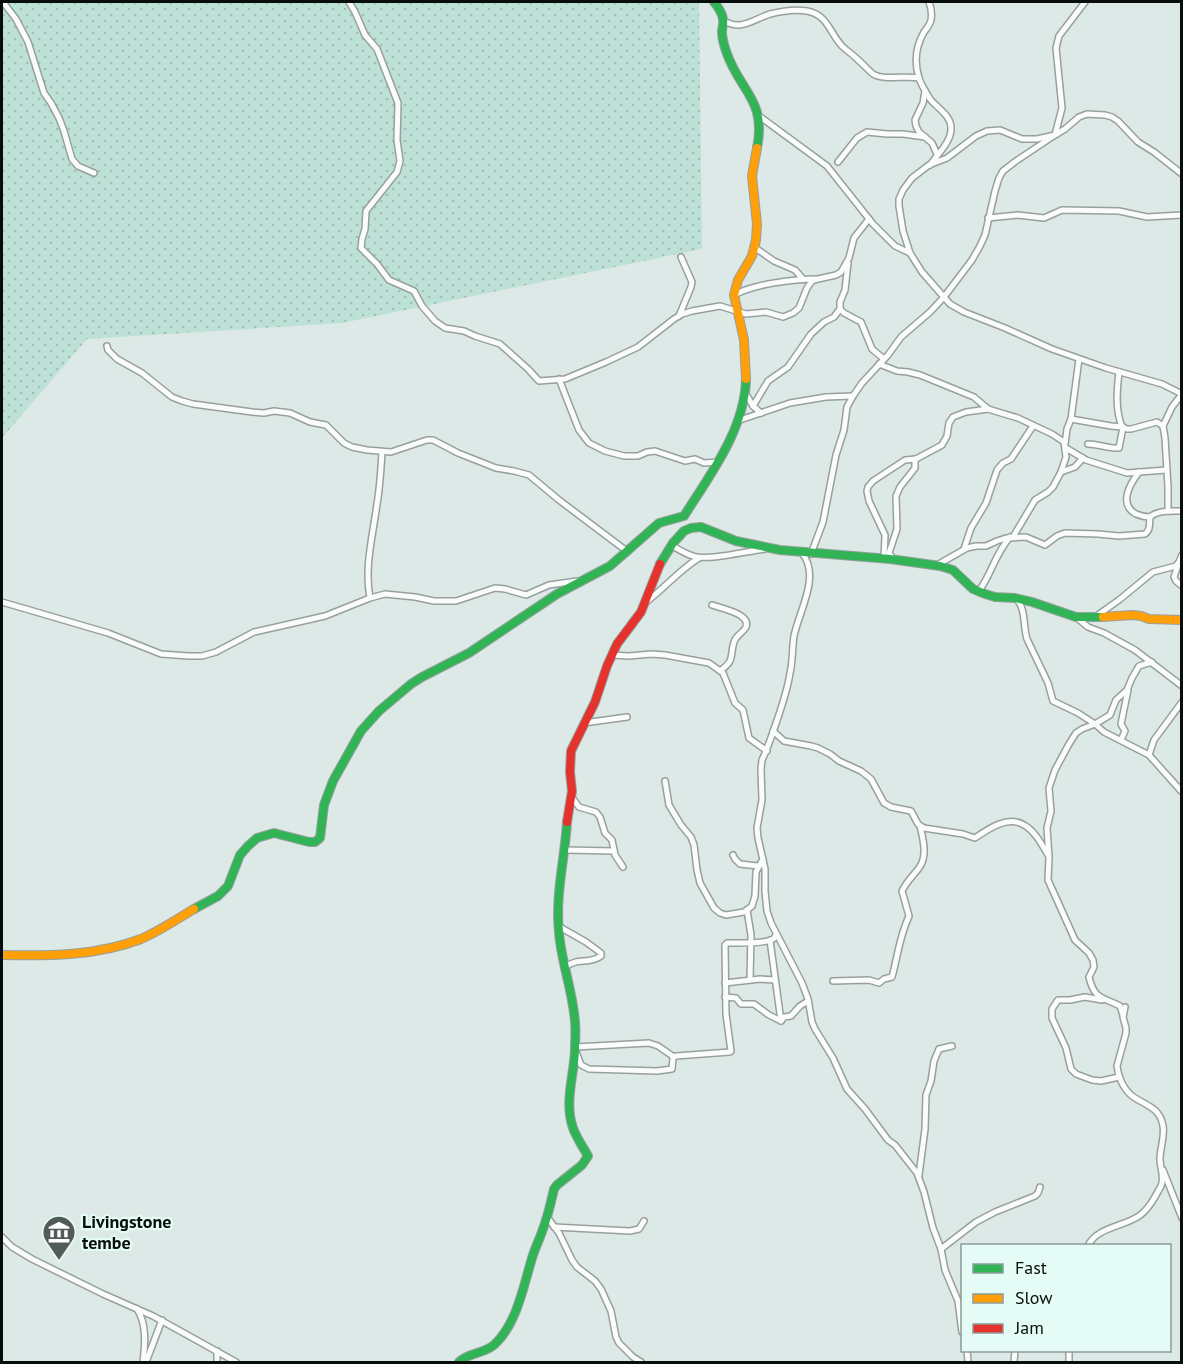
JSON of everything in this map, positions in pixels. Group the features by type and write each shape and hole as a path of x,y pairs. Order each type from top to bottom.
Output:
{"street":[{"path":"3,2 16,19 28,42 44,93 59,118 72,159 78,166 94,173"},
{"path":"349,2 365,35 377,49 398,105 397,132 400,166 366,211 361,248 389,280 414,291 427,312 443,327 467,332 500,344 539,381 572,376 630,351 679,316 692,311 726,307 746,314 766,312 783,317 788,316 797,311 812,281 841,272 849,258"},
{"path":"2,955 75,953 109,948 143,938 218,896 228,886 241,853 262,836 275,833 298,841 312,843 316,841 320,838 324,805 333,781 361,731 379,711 417,680 469,653 557,594 610,566 659,523 684,516 717,462 744,401 745,357 734,295 737,284 752,256 757,225 752,181 759,141 759,116 728,57 722,29 724,22 714,2"},
{"path":"929,2 932,18 923,34 916,62 919,78 925,91 951,124 945,144 929,165"},
{"path":"1055,135 1062,108 1056,48 1059,36 1085,2"},
{"path":"723,20 734,25 750,23 769,14 787,10 804,10 815,13 825,21 843,47 873,74 884,77 919,78"},
{"path":"925,91 915,126 932,143 937,154"},
{"path":"961,1320 958,1301 945,1270 919,1176 847,1089 830,1052 815,1029 802,982 776,935 767,911 766,875 757,828 762,800 762,760 781,710 790,676 794,637 810,576 806,553 823,522 847,407 862,383 901,337 944,297 972,260 985,235 999,178 1003,171 1065,129 1078,117 1095,114 1112,117 1118,121 1138,142 1182,174"},
{"path":"759,116 827,166 869,219 895,246 910,253"},
{"path":"1055,135 1029,140 1000,130 987,131 970,140 947,158 929,165 912,178 899,199 903,231 910,253 922,272 950,304 1052,349 1162,384 1182,394 1172,407 1163,426 1168,511"},
{"path":"838,162 857,138 867,132 925,137"},
{"path":"988,218 1018,215 1044,218 1062,210 1119,211 1147,217 1182,215"},
{"path":"753,406 768,381 788,367 816,329 840,309 854,238 869,219"},
{"path":"754,247 774,261 795,270 803,279"},
{"path":"679,316 692,282 681,257"},
{"path":"734,295 751,288 803,279 819,279"},
{"path":"840,309 861,322 872,348 884,359"},
{"path":"107,346 117,359 142,372 172,396 182,401 252,412 290,413 310,422 326,425 336,437 352,447 382,452 404,449 433,440 490,466 525,473 628,552"},
{"path":"979,591 990,575 998,552 1012,537 1035,500 1053,487 1061,472 1066,460 1067,429 1071,419 1079,359"},
{"path":"879,364 897,371 920,375 951,387 976,398 988,409"},
{"path":"1088,444 1119,448 1123,427 1118,412 1119,372"},
{"path":"559,379 579,430 589,443 605,451 624,456 638,456 655,451 685,461 696,459 704,463 717,462"},
{"path":"745,392 753,406 761,413"},
{"path":"737,421 806,399 853,396"},
{"path":"884,559 885,535 869,501 867,489 873,481 892,467 908,458 915,459 942,445 953,417 966,412 988,409 1018,418 1056,436 1065,446 1083,458 1127,473 1166,470"},
{"path":"1071,419 1131,429 1157,422 1163,426"},
{"path":"964,549 971,528 986,503 997,470 1011,459 1033,426"},
{"path":"370,598 368,565 382,452"},
{"path":"1061,472 1074,467 1083,458"},
{"path":"894,560 889,553 897,529 896,496 915,468 915,459"},
{"path":"1139,472 1128,489 1129,508 1143,517 1168,511 1182,511"},
{"path":"936,566 964,549 986,546 997,540 1012,537 1026,537 1045,544 1065,533 1119,536 1145,534 1148,532 1150,517"},
{"path":"459,1362 495,1344 509,1325 548,1217 556,1185 582,1165 588,1156 573,1128 569,1108 575,1049 573,997 558,926 567,813 573,787 570,772 571,751 595,702 620,639 637,619 646,602 662,559 671,545 687,529 701,527 736,541 770,548 894,560 953,570 973,589 995,597 1038,603 1076,617 1088,627 1126,644 1182,687"},
{"path":"671,545 688,555 700,558 770,548"},
{"path":"646,602 662,590 685,566 700,558"},
{"path":"1180,559 1174,577 1182,586"},
{"path":"1095,617 1153,572 1172,568 1180,559"},
{"path":"2,602 108,633 161,654 202,656 216,652 254,632 325,616 386,594 415,597 434,602 456,601 495,588 526,595 549,585 582,581"},
{"path":"1015,598 1021,604 1025,632 1048,683 1052,700 1095,723 1101,731 1149,755 1182,792"},
{"path":"712,605 740,615 745,618 747,624 734,641 731,661 720,671"},
{"path":"1076,617 1137,615 1149,620 1182,621"},
{"path":"612,655 665,655 710,663 724,676 735,703 743,712 748,738 767,751"},
{"path":"1124,1015 1120,1006 1098,997 1089,977 1094,968 1093,960 1075,940 1048,880 1047,828 1051,811 1049,792 1055,770 1076,733 1110,715 1116,700 1124,694 1139,666 1152,662"},
{"path":"1120,740 1125,731 1121,724 1129,685"},
{"path":"1149,755 1154,740 1182,702"},
{"path":"584,723 627,717"},
{"path":"773,730 784,741 811,746 861,771 871,780 884,803 891,807 911,811 920,826 925,847 924,853 920,867 902,891 909,916 898,947 892,977 884,978 879,983 870,980 833,981"},
{"path":"665,781 669,805 694,845 700,883 714,908 720,913 736,914 747,910 754,901 756,872 763,859"},
{"path":"571,796 579,807 598,813 605,833 612,840 614,851 622,867"},
{"path":"920,826 975,838 994,826 1008,822 1019,823 1026,825 1035,835 1049,857"},
{"path":"565,850 614,851"},
{"path":"733,855 740,864 758,866"},
{"path":"747,910 751,943 750,980"},
{"path":"558,926 601,953 597,959 573,962 566,967"},
{"path":"575,1049 649,1043 674,1057 730,1052 725,997 724,945 770,940 776,935"},
{"path":"770,940 781,1021"},
{"path":"725,983 775,980"},
{"path":"725,997 736,998 741,1004 754,1004 781,1021"},
{"path":"1107,1000 1085,997 1061,999 1055,1002 1051,1013 1066,1048 1071,1069 1076,1074 1097,1081 1119,1077"},
{"path":"781,1021 784,1017 791,1016 808,1001"},
{"path":"1088,1244 1090,1240 1101,1233 1137,1217 1147,1209 1162,1183 1160,1163 1163,1130 1161,1121 1151,1107 1128,1093 1119,1077 1117,1066 1126,1031 1125,1007"},
{"path":"919,1176 925,1129 926,1095 931,1081 933,1061 939,1049 952,1047"},
{"path":"575,1049 579,1062 584,1068 608,1071 666,1071 672,1068 674,1057"},
{"path":"1160,1163 1182,1218"},
{"path":"941,1249 976,1222 1035,1196 1040,1187"},
{"path":"548,1217 577,1267 595,1281 601,1289 611,1311 619,1343 641,1362"},
{"path":"554,1227 630,1231 639,1228 644,1221"},
{"path":"2,1237 12,1247 32,1259 162,1320 236,1362"},
{"path":"137,1309 144,1328 145,1362"},
{"path":"145,1362 162,1320"},
{"path":"217,1351 217,1362"}],"green space":[{"path":"2,2 699,2 702,249 342,323 87,339 2,438"}],"traffic: fast":[{"path":"714,2 722,16 723,42 731,65 755,106 759,131 757,148"},
{"path":"194,909 218,896 228,886 240,855 257,838 274,833 309,842 315,842 320,838 324,805 333,781 361,731 379,711 411,684 469,653 557,594 610,566 659,523 684,516 715,468 733,434 740,416 746,379"},
{"path":"660,564 673,543 684,531 701,527 736,541 780,550 890,559 940,566 953,570 973,589 985,594 1032,602 1076,617 1103,617"},
{"path":"459,1362 467,1356 491,1347 503,1335 515,1314 545,1224 554,1189 582,1165 588,1156 574,1131 569,1108 575,1050 575,1025 560,943 558,918 567,822"}],"traffic: slow":[{"path":"746,379 744,340 734,295 738,280 752,256 756,240 757,224 752,176 757,148"},
{"path":"1103,617 1132,615 1149,619 1182,620"},
{"path":"2,955 55,955 90,952 124,945 162,929 194,909"}],"traffic: jam":[{"path":"567,822 572,791 571,751 595,702 617,644 641,612 660,564"}],"place":[{"name":"Livingstone tembe","path":"59,1261"}]}
